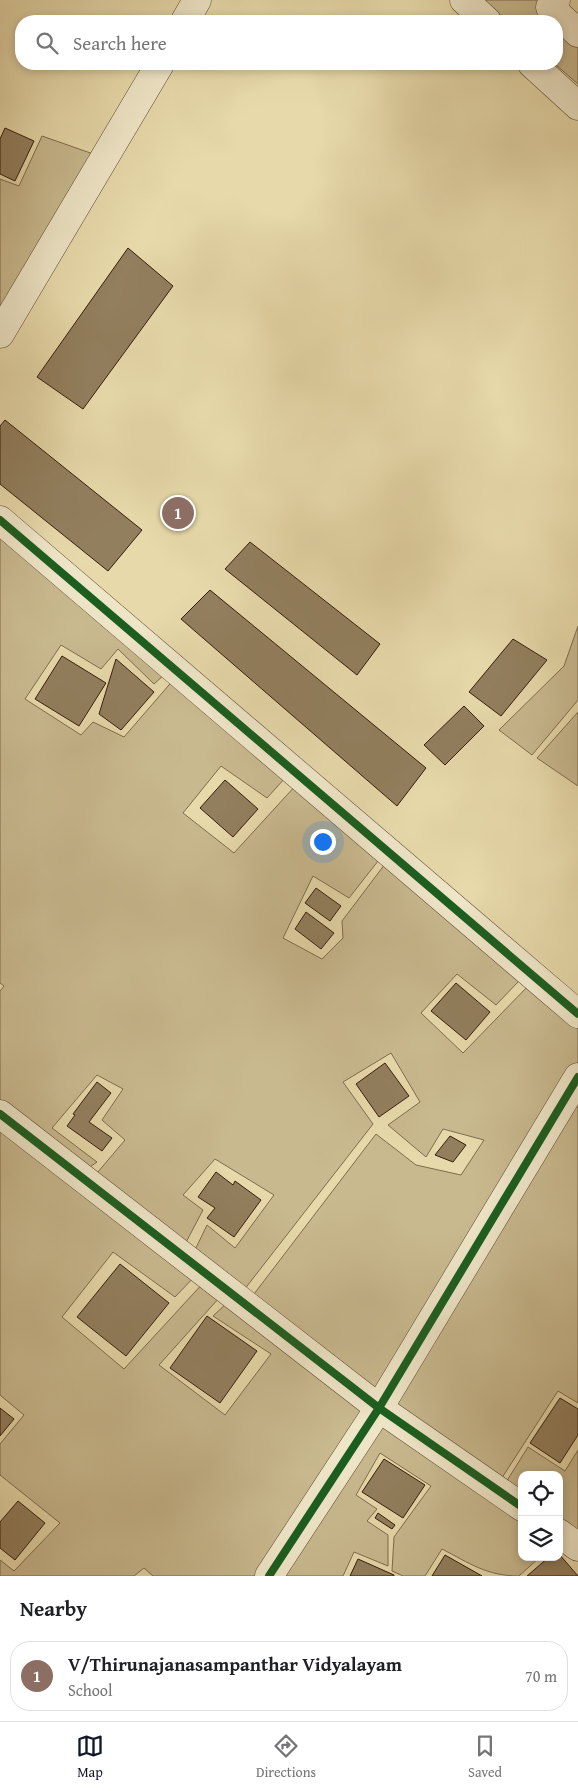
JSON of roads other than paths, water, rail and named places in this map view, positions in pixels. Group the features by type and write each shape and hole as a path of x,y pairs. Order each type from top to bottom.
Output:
{"street":[{"path":"188,15 197,0"},
{"path":"464,0 480,15"},
{"path":"556,0 550,7 559,15"},
{"path":"563,19 578,33"},
{"path":"0,334 156,70"},
{"path":"539,70 578,106"},
{"path":"0,520 578,1014"},
{"path":"268,1576 379,1408 578,1077"},
{"path":"0,1114 379,1408 518,1505"},
{"path":"563,1537 578,1546"}],"place":[{"name":"V/Thirunajanasampanthar Vidyalayam","path":"178,513"}]}
